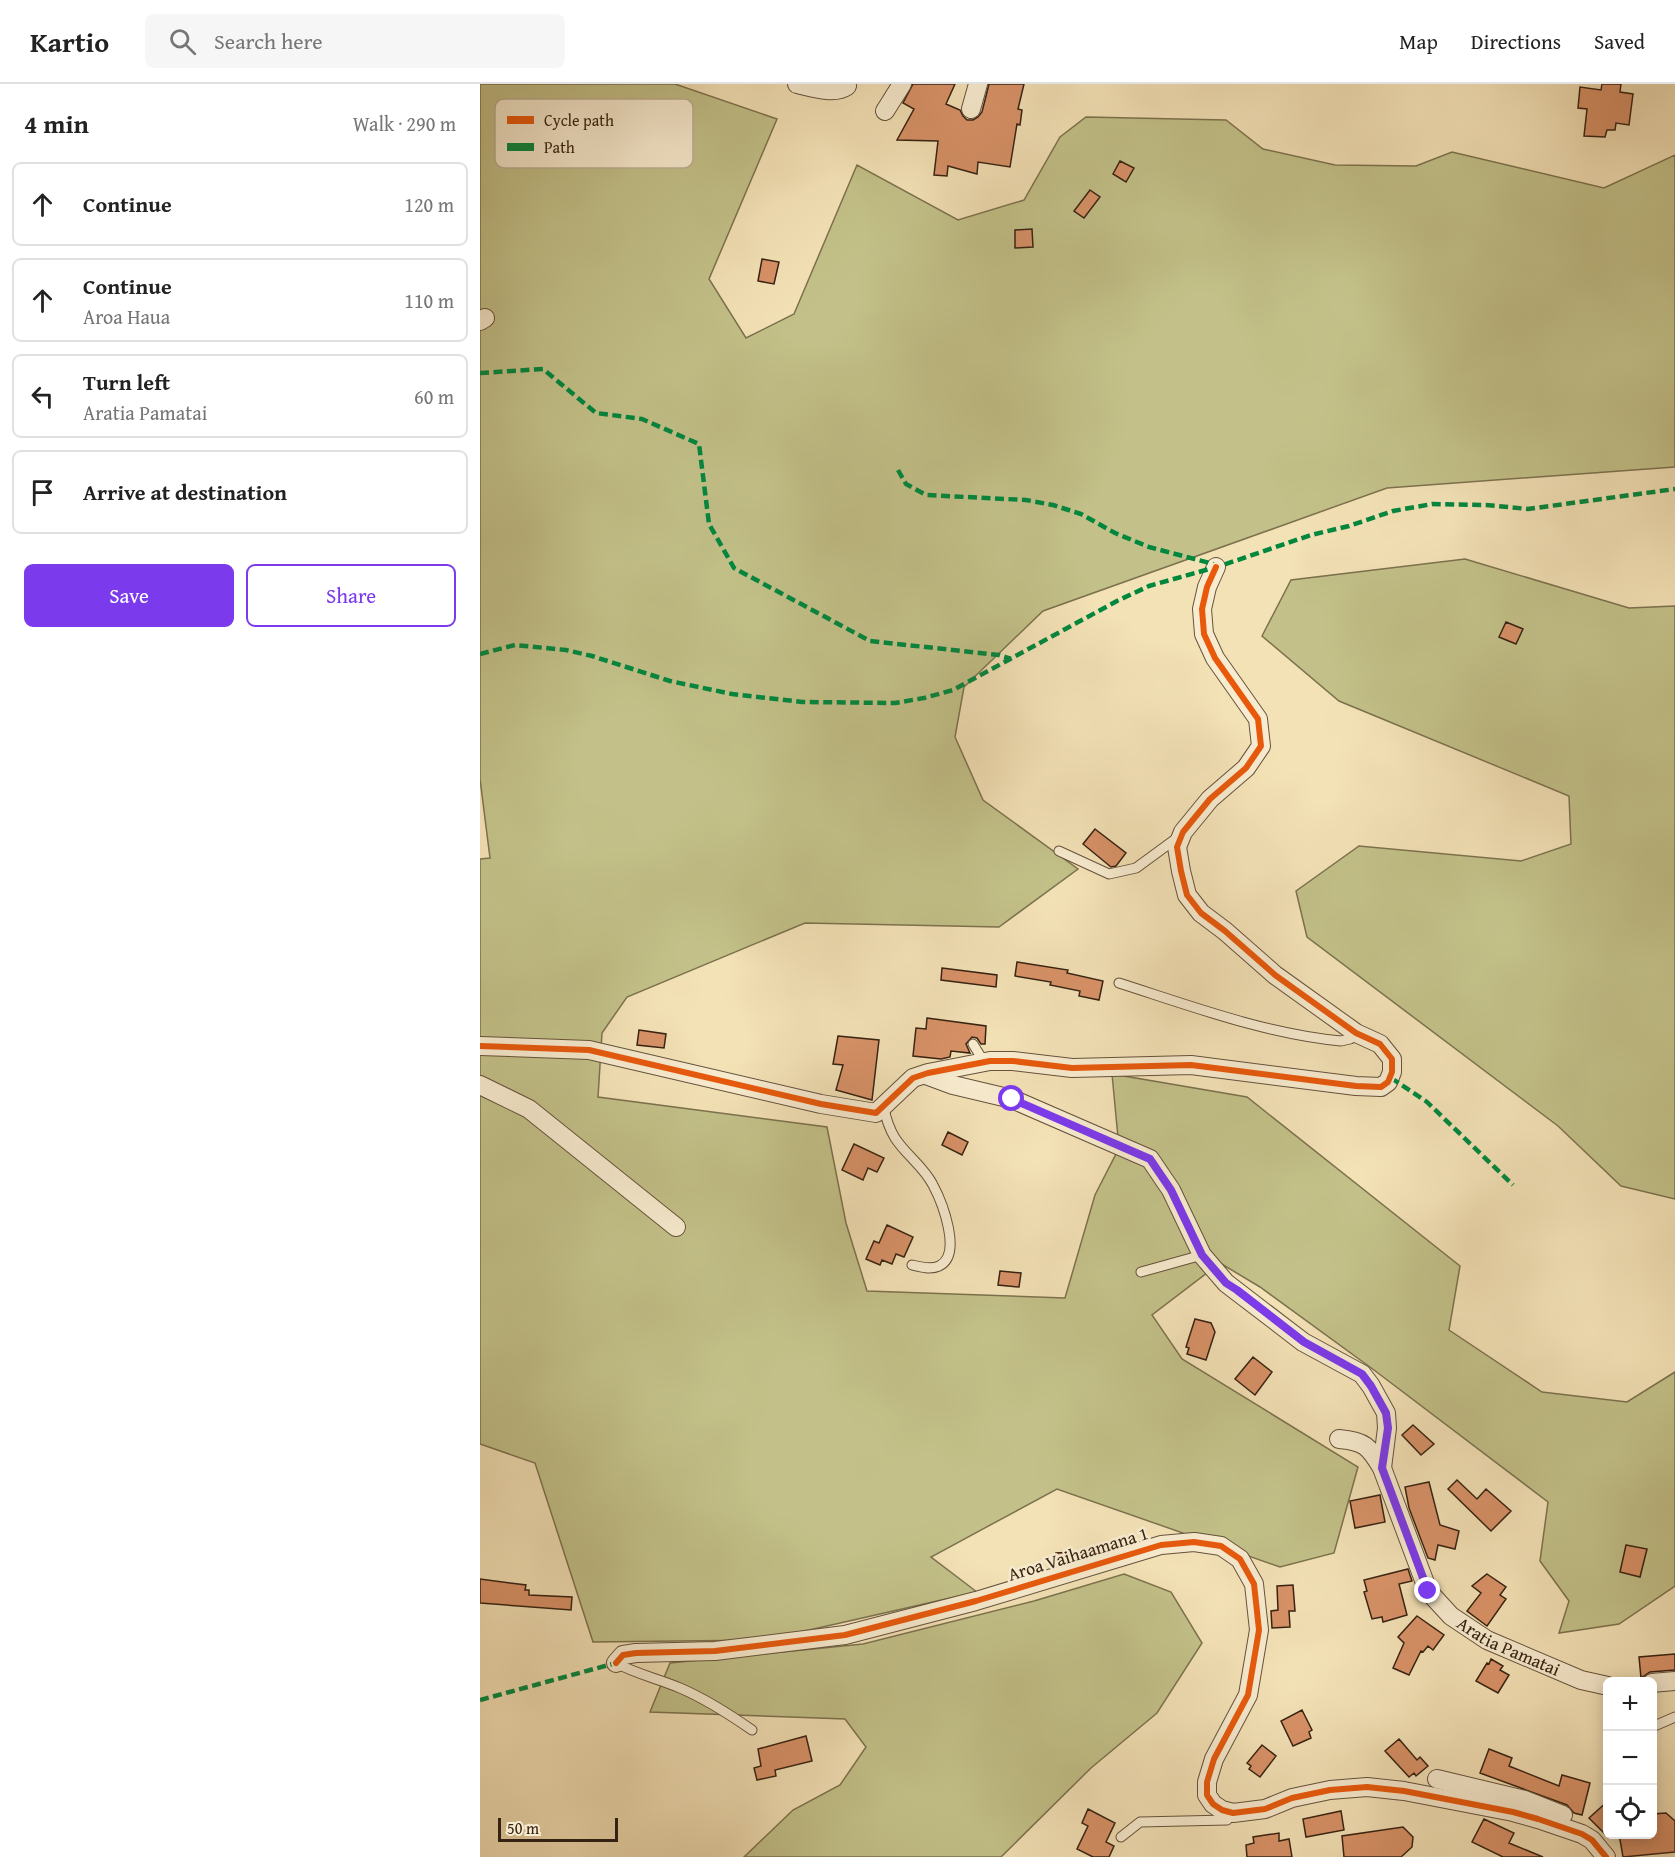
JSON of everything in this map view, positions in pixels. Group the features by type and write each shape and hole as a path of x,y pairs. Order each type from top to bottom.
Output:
{"street":[{"path":"797,84 830,90 843,89 847,86"},
{"path":"885,111 902,84"},
{"path":"971,109 978,84"},
{"path":"480,1046 589,1050 862,1112 876,1113 884,1108 913,1078 984,1062 1012,1061 1072,1068 1191,1065 1356,1086 1381,1087 1391,1078 1392,1059 1380,1044 1356,1033 1275,975 1201,913 1187,896 1178,847 1182,834 1210,799 1246,768 1261,746 1258,719 1215,658 1204,634 1202,609 1207,587 1216,567"},
{"path":"924,1074 953,1085 1012,1099 1150,1159 1171,1190 1202,1255 1226,1283 1304,1342 1362,1374 1381,1401 1386,1413 1388,1428 1382,1468"},
{"path":"480,1085 529,1110 676,1227"},
{"name":"Aratia Pamatai","path":"1339,1438 1358,1440 1372,1450 1382,1468 1428,1591 1451,1616 1487,1640 1581,1680 1603,1686"},
{"name":"Aroa Vaihaamana 1","path":"616,1663 624,1655 636,1653 715,1651 845,1635 976,1601 1161,1545 1194,1542 1221,1546 1240,1559 1254,1584 1259,1630 1248,1695 1214,1759 1207,1782 1207,1795 1213,1804 1233,1814"},
{"path":"1657,1683 1675,1681"},
{"path":"1582,1697 1603,1688"},
{"path":"1437,1779 1525,1800 1561,1814 1582,1828 1606,1857"},
{"path":"1233,1814 1266,1809 1292,1798 1330,1790 1367,1787 1404,1791 1513,1812 1577,1832 1592,1840"}],"lane":[{"path":"1059,851 1109,874 1136,868 1182,834"},
{"path":"1119,983 1177,1002 1288,1032 1341,1041 1350,1039 1356,1033"},
{"path":"973,1044 984,1062"},
{"path":"884,1108 888,1125 896,1138 933,1184 951,1239 951,1250 947,1260 939,1267 912,1265"},
{"path":"1142,1272 1202,1255"},
{"name":"Aroa Vaihaamana 1","path":"616,1663 634,1672 679,1687 705,1700 752,1730"},
{"path":"1657,1725 1675,1717"},
{"path":"1122,1837 1140,1822 1227,1820 1233,1814"}],"shaded area":[{"path":"480,84 675,84 777,119 709,279 746,338 794,314 857,165 958,220 1024,200 1060,137 1086,117 1226,120 1263,149 1335,165 1416,166 1452,152 1604,188 1675,155 1675,467 1387,488 1043,611 964,687 955,737 983,800 1078,869 999,927 805,923 627,997 602,1033 598,1097 827,1127 846,1223 867,1291 1065,1298 1095,1195 1119,1148 1112,1074 1247,1097 1460,1266 1449,1330 1542,1392 1627,1402 1675,1372 1675,1586 1619,1624 1559,1633 1569,1601 1540,1561 1548,1502 1374,1370 1260,1287 1220,1263 1152,1315 1182,1359 1358,1467 1334,1553 1280,1567 1057,1489 931,1557 977,1592 765,1640 593,1642 535,1463 480,1444 480,859 490,858 480,779"},
{"path":"1465,559 1629,608 1675,606 1675,1199 1621,1186 1558,1126 1307,937 1296,891 1359,846 1521,861 1571,844 1569,796 1339,701 1262,636 1291,580"},
{"path":"1124,1574 1171,1592 1202,1643 1157,1713 1091,1768 1001,1857 744,1857 793,1810 840,1785 866,1747 845,1719 650,1712 670,1663 863,1644 1034,1601"}],"building":[{"path":"913,84 955,84 946,104 960,110 967,120 973,120 982,112 989,84 1024,84 1018,109 1022,110 1020,125 1017,124 1010,167 978,162 977,174 948,166 947,176 934,175 938,141 897,140 914,109 903,103"},
{"path":"1602,84 1621,84 1620,92 1633,94 1629,125 1616,123 1615,130 1607,130 1605,137 1584,136 1587,109 1578,108 1580,87 1601,90"},
{"path":"1120,161 1134,168 1126,182 1113,174"},
{"path":"1090,190 1100,197 1084,218 1074,211"},
{"path":"1032,229 1033,247 1015,248 1015,230"},
{"path":"762,259 779,262 774,284 758,281"},
{"path":"1506,622 1523,629 1516,644 1499,637"},
{"path":"1095,829 1126,853 1116,866 1111,867 1083,844"},
{"path":"1017,962 1068,970 1067,973 1103,981 1099,1000 1079,996 1080,991 1050,985 1051,982 1015,976"},
{"path":"942,968 997,975 996,987 941,980"},
{"path":"927,1018 986,1026 985,1044 981,1044 977,1038 972,1037 966,1044 970,1053 951,1051 950,1057 941,1059 913,1056 916,1028 926,1029"},
{"path":"639,1030 666,1034 664,1048 637,1045"},
{"path":"838,1036 879,1040 872,1100 836,1090 843,1065 833,1064"},
{"path":"948,1132 968,1142 962,1155 942,1145"},
{"path":"854,1144 884,1158 877,1172 868,1168 863,1180 842,1170"},
{"path":"887,1225 913,1237 904,1257 896,1254 892,1264 882,1260 880,1265 866,1259 874,1241 879,1243"},
{"path":"1000,1271 1021,1273 1019,1287 998,1285"},
{"path":"1195,1319 1211,1323 1215,1332 1206,1360 1187,1354 1189,1348 1186,1347"},
{"path":"1253,1357 1272,1372 1255,1395 1235,1379"},
{"path":"1413,1425 1434,1444 1421,1455 1402,1435"},
{"path":"1457,1480 1477,1499 1486,1489 1511,1511 1491,1531 1448,1489"},
{"path":"1429,1482 1440,1525 1459,1531 1455,1549 1438,1545 1435,1560 1428,1558 1409,1508 1405,1487"},
{"path":"1380,1495 1385,1522 1355,1528 1350,1501"},
{"path":"1626,1545 1647,1549 1640,1577 1620,1572"},
{"path":"1074,1552 1075,1559 1057,1564 1056,1553"},
{"path":"1408,1569 1412,1581 1399,1584 1407,1615 1383,1622 1382,1617 1372,1619 1364,1592 1367,1591 1364,1580"},
{"path":"1487,1574 1506,1587 1500,1595 1506,1599 1487,1626 1467,1611 1481,1593 1472,1586"},
{"path":"480,1579 526,1585 525,1590 529,1590 529,1595 572,1597 571,1610 480,1603"},
{"path":"1293,1585 1295,1611 1289,1611 1290,1627 1272,1628 1271,1611 1278,1610 1277,1586"},
{"path":"1417,1616 1444,1635 1433,1650 1428,1646 1423,1652 1421,1651 1409,1675 1393,1668 1404,1643 1398,1637"},
{"path":"1675,1654 1675,1670 1650,1672 1641,1677 1639,1657"},
{"path":"1491,1659 1503,1666 1500,1670 1509,1675 1498,1693 1476,1681"},
{"path":"1302,1710 1312,1730 1309,1732 1311,1738 1293,1746 1281,1721"},
{"path":"806,1736 812,1761 775,1770 776,1776 757,1780 754,1768 761,1766 758,1749"},
{"path":"1399,1739 1417,1760 1420,1757 1428,1766 1416,1776 1414,1773 1409,1777 1385,1751"},
{"path":"1262,1745 1276,1756 1260,1777 1249,1769 1251,1766 1247,1763"},
{"path":"1489,1749 1512,1758 1509,1766 1559,1786 1562,1775 1590,1783 1582,1815 1574,1813 1567,1805 1480,1773"},
{"path":"1603,1805 1603,1832 1589,1818"},
{"path":"1088,1809 1115,1823 1106,1842 1114,1846 1109,1857 1093,1857 1077,1849 1088,1826 1082,1823"},
{"path":"1341,1811 1344,1830 1306,1837 1303,1819"},
{"path":"1666,1813 1675,1821 1675,1852 1623,1857 1620,1839 1657,1839 1657,1814"},
{"path":"1484,1819 1514,1833 1509,1843 1543,1857 1503,1857 1472,1842"},
{"path":"1403,1827 1413,1837 1412,1847 1401,1857 1344,1857 1342,1836"},
{"path":"1279,1833 1279,1841 1289,1839 1292,1857 1247,1857 1246,1845 1254,1843 1253,1837"}],"marked path":[{"path":"480,373 543,369 596,413 642,419 699,444 709,524 734,568 870,641 999,655 1011,659"},
{"path":"898,470 906,484 926,495 1026,500 1053,505 1081,514 1115,533 1149,547 1217,565"},
{"path":"480,654 515,645 566,650 670,681 732,694 802,702 895,703 953,690 1149,586 1393,511 1432,504 1486,505 1528,509 1675,489"},
{"path":"1391,1078 1427,1102 1513,1185"},
{"path":"480,1700 616,1663"}],"cycle path":[{"path":"480,1046 589,1050 821,1104 876,1113 913,1078 990,1061 1013,1061 1072,1068 1191,1065 1356,1086 1381,1087 1388,1082 1392,1072 1392,1059 1380,1044 1356,1033 1275,975 1201,913 1187,895 1177,847 1183,832 1210,799 1246,768 1261,746 1258,719 1215,658 1204,634 1202,609 1207,587 1216,567"},
{"path":"616,1663 623,1655 636,1653 715,1651 845,1635 976,1601 1161,1545 1194,1542 1221,1546 1240,1559 1254,1584 1259,1630 1248,1695 1214,1759 1207,1782 1207,1795 1213,1804 1233,1813 1265,1809 1292,1798 1330,1790 1367,1787 1404,1791 1538,1819 1582,1834 1592,1840 1606,1857"}],"route":[{"path":"1012,1099 1150,1159 1171,1190 1202,1255 1226,1283 1304,1342 1362,1374 1381,1401 1386,1413 1388,1428 1382,1468 1428,1591"}]}
